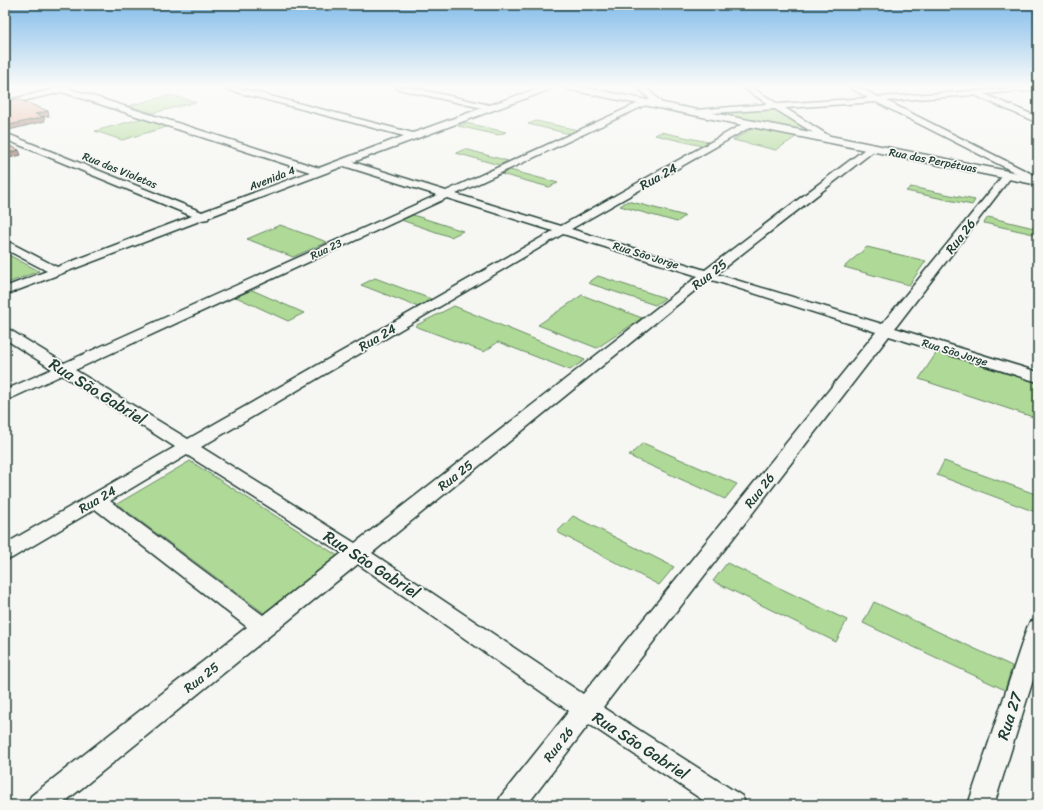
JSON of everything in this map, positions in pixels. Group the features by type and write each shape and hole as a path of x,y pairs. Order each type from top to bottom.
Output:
{"street":[{"path":"174,125 321,172"},
{"path":"371,125 413,136"},
{"name":"Avenida 4","path":"5,291 204,217 444,125"},
{"name":"Rua 23","path":"5,396 445,194 603,125"},
{"name":"Rua 24","path":"5,553 562,230 748,125"},
{"name":"Rua das Perpétuas","path":"760,125 1038,181"},
{"path":"806,125 828,139"},
{"path":"928,125 1038,181"},
{"name":"Rua das Violetas","path":"5,136 204,217"},
{"name":"Rua 25","path":"40,805 708,274 872,148"},
{"name":"Rua São Jorge","path":"346,163 708,274 1038,378"},
{"name":"Rua 26","path":"510,805 1008,175"},
{"path":"5,244 56,271"},
{"name":"Rua São Gabriel","path":"5,333 357,553 586,709 733,805"},
{"path":"96,500 263,627"},
{"name":"Rua 27","path":"980,805 1038,628"}],"green space":[{"path":"118,125 170,126 122,140 95,131"},
{"path":"474,125 506,132 498,135 458,126"},
{"path":"531,125 554,125 578,130 570,134"},
{"path":"768,125 802,125 809,130 810,133"},
{"path":"757,126 799,135 776,150 733,140"},
{"path":"661,132 708,142 702,146 655,135"},
{"path":"465,149 508,161 499,165 456,153"},
{"path":"510,170 558,183 549,187 501,174"},
{"path":"911,187 975,200 972,205 906,191"},
{"path":"628,201 685,216 677,222 620,206"},
{"path":"413,215 463,231 451,237 401,220"},
{"path":"988,217 1038,229 1038,235 984,223"},
{"path":"280,225 327,242 293,257 247,239"},
{"path":"867,247 926,261 909,285 844,267"},
{"path":"5,253 39,271 5,284"},
{"path":"598,276 665,298 655,305 588,283"},
{"path":"375,278 431,299 418,307 361,285"},
{"path":"252,290 304,313 288,321 236,297"},
{"path":"582,295 642,318 597,348 538,325"},
{"path":"454,306 585,360 570,370 498,342 484,352 415,326"},
{"path":"937,352 1038,383 1038,413 1036,418 919,379"},
{"path":"643,443 737,484 725,499 629,456"},
{"path":"190,461 338,556 264,613 117,504"},
{"path":"944,461 1038,495 1038,513 937,475"},
{"path":"573,516 674,567 659,585 557,532"},
{"path":"727,563 847,620 836,642 713,581"},
{"path":"874,602 1012,666 1005,690 863,623"}],"building":[{"path":"5,144 19,150 5,154"}]}
